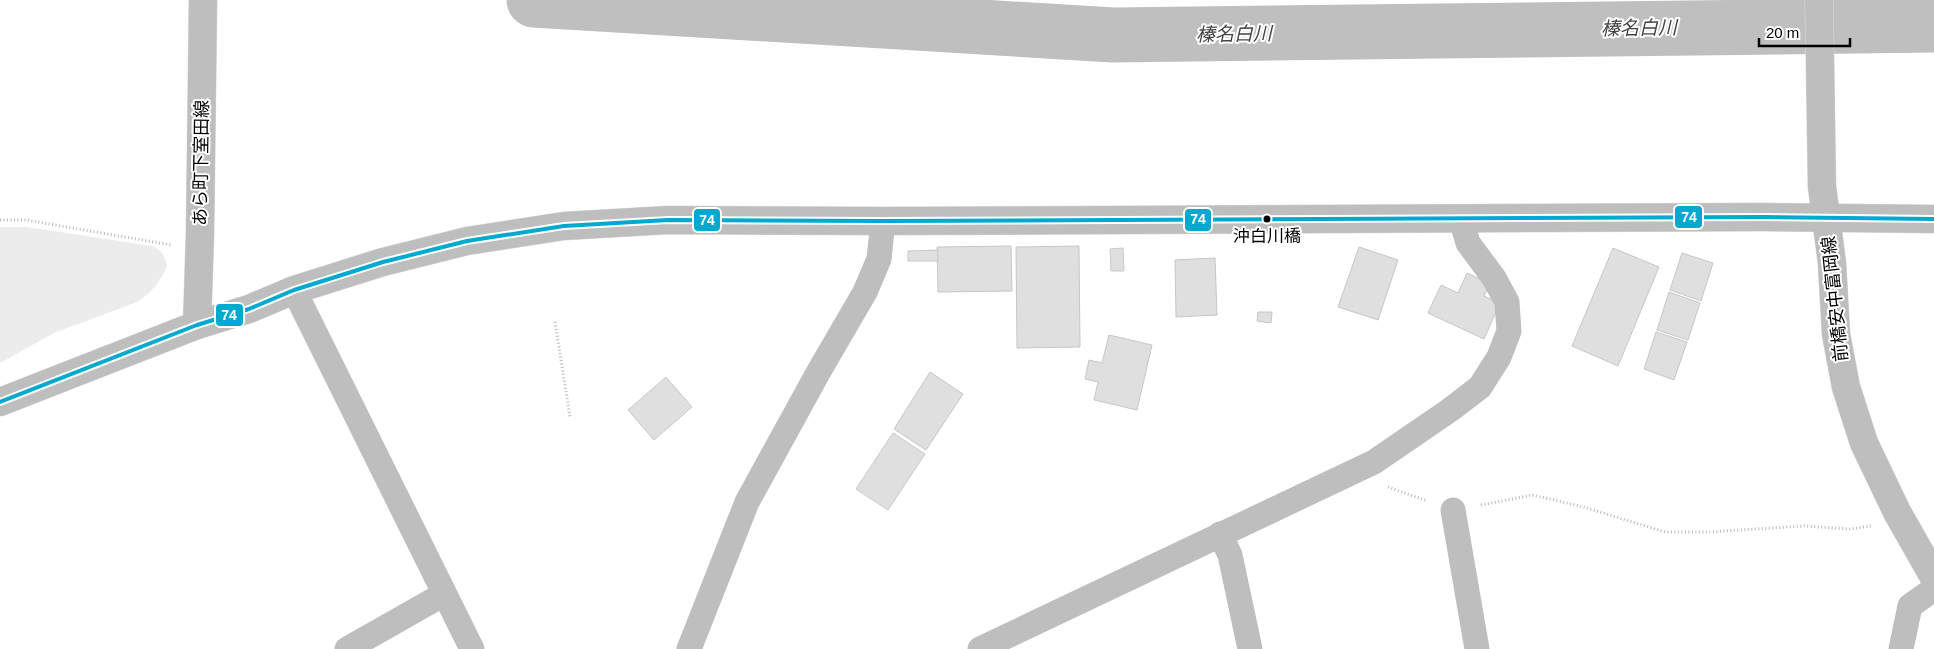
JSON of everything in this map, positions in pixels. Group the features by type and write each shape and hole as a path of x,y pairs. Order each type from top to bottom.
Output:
{"main road":[{"name":"あら町下室田線","path":"197,325 203,0"},
{"name":"前橋安中富岡線","path":"1819,0 1822,188 1832,263 1836,334 1846,387 1864,443 1897,512 1934,578"},
{"path":"0,402 197,325 249,309 294,290 383,262 467,241 564,226 668,220 883,221 1826,217 1934,219"}],"street":[{"path":"980,649 1374,462 1480,387 1499,357 1509,331 1507,302 1494,278 1468,244 1461,219"},
{"path":"689,649 747,502 819,370 865,292 878,259 883,221"},
{"path":"294,290 472,649"},
{"path":"1453,510 1477,649"},
{"path":"1220,534 1230,555 1250,649"},
{"path":"1901,649 1910,606 1934,589"},
{"path":"347,649 444,594"}],"path":[{"path":"0,220 26,220 174,246"},
{"path":"555,322 570,417"},
{"path":"1350,474 1453,510 1532,495 1580,506 1666,532 1709,532 1804,526 1850,529 1880,524"}],"shaded area":[{"path":"0,227 27,227 152,246 162,253 167,266 155,287 137,302 54,333 0,363"}],"building":[{"path":"1011,246 1012,291 938,292 937,247"},
{"path":"1079,246 1080,347 1017,348 1016,247"},
{"path":"1359,247 1398,260 1378,320 1338,307"},
{"path":"1123,248 1124,271 1111,271 1110,249"},
{"path":"1613,248 1659,267 1618,366 1572,346"},
{"path":"938,250 938,261 908,261 908,251"},
{"path":"1682,253 1713,263 1701,301 1670,290"},
{"path":"1215,258 1217,315 1176,317 1175,260"},
{"path":"1467,273 1490,284 1484,296 1500,303 1484,339 1428,313 1441,285 1458,293"},
{"path":"1669,292 1700,303 1688,340 1657,330"},
{"path":"1258,312 1272,312 1271,323 1257,321"},
{"path":"1656,332 1687,342 1674,380 1644,369"},
{"path":"1109,335 1152,345 1137,410 1094,400 1098,382 1085,379 1089,360 1102,363"},
{"path":"930,372 963,394 926,450 894,429"},
{"path":"666,377 692,407 654,440 628,410"},
{"path":"893,433 925,454 888,510 856,489"}],"waterway":[{"name":"榛名白川","path":"534,0 1113,35 1934,25"}],"transit line":[{"name":"74","path":"0,402 197,325 249,309 294,290 383,262 467,241 564,226 668,220 883,221 1764,217 1934,219"}],"place":[{"name":"沖白川橋","path":"1267,219"}]}
